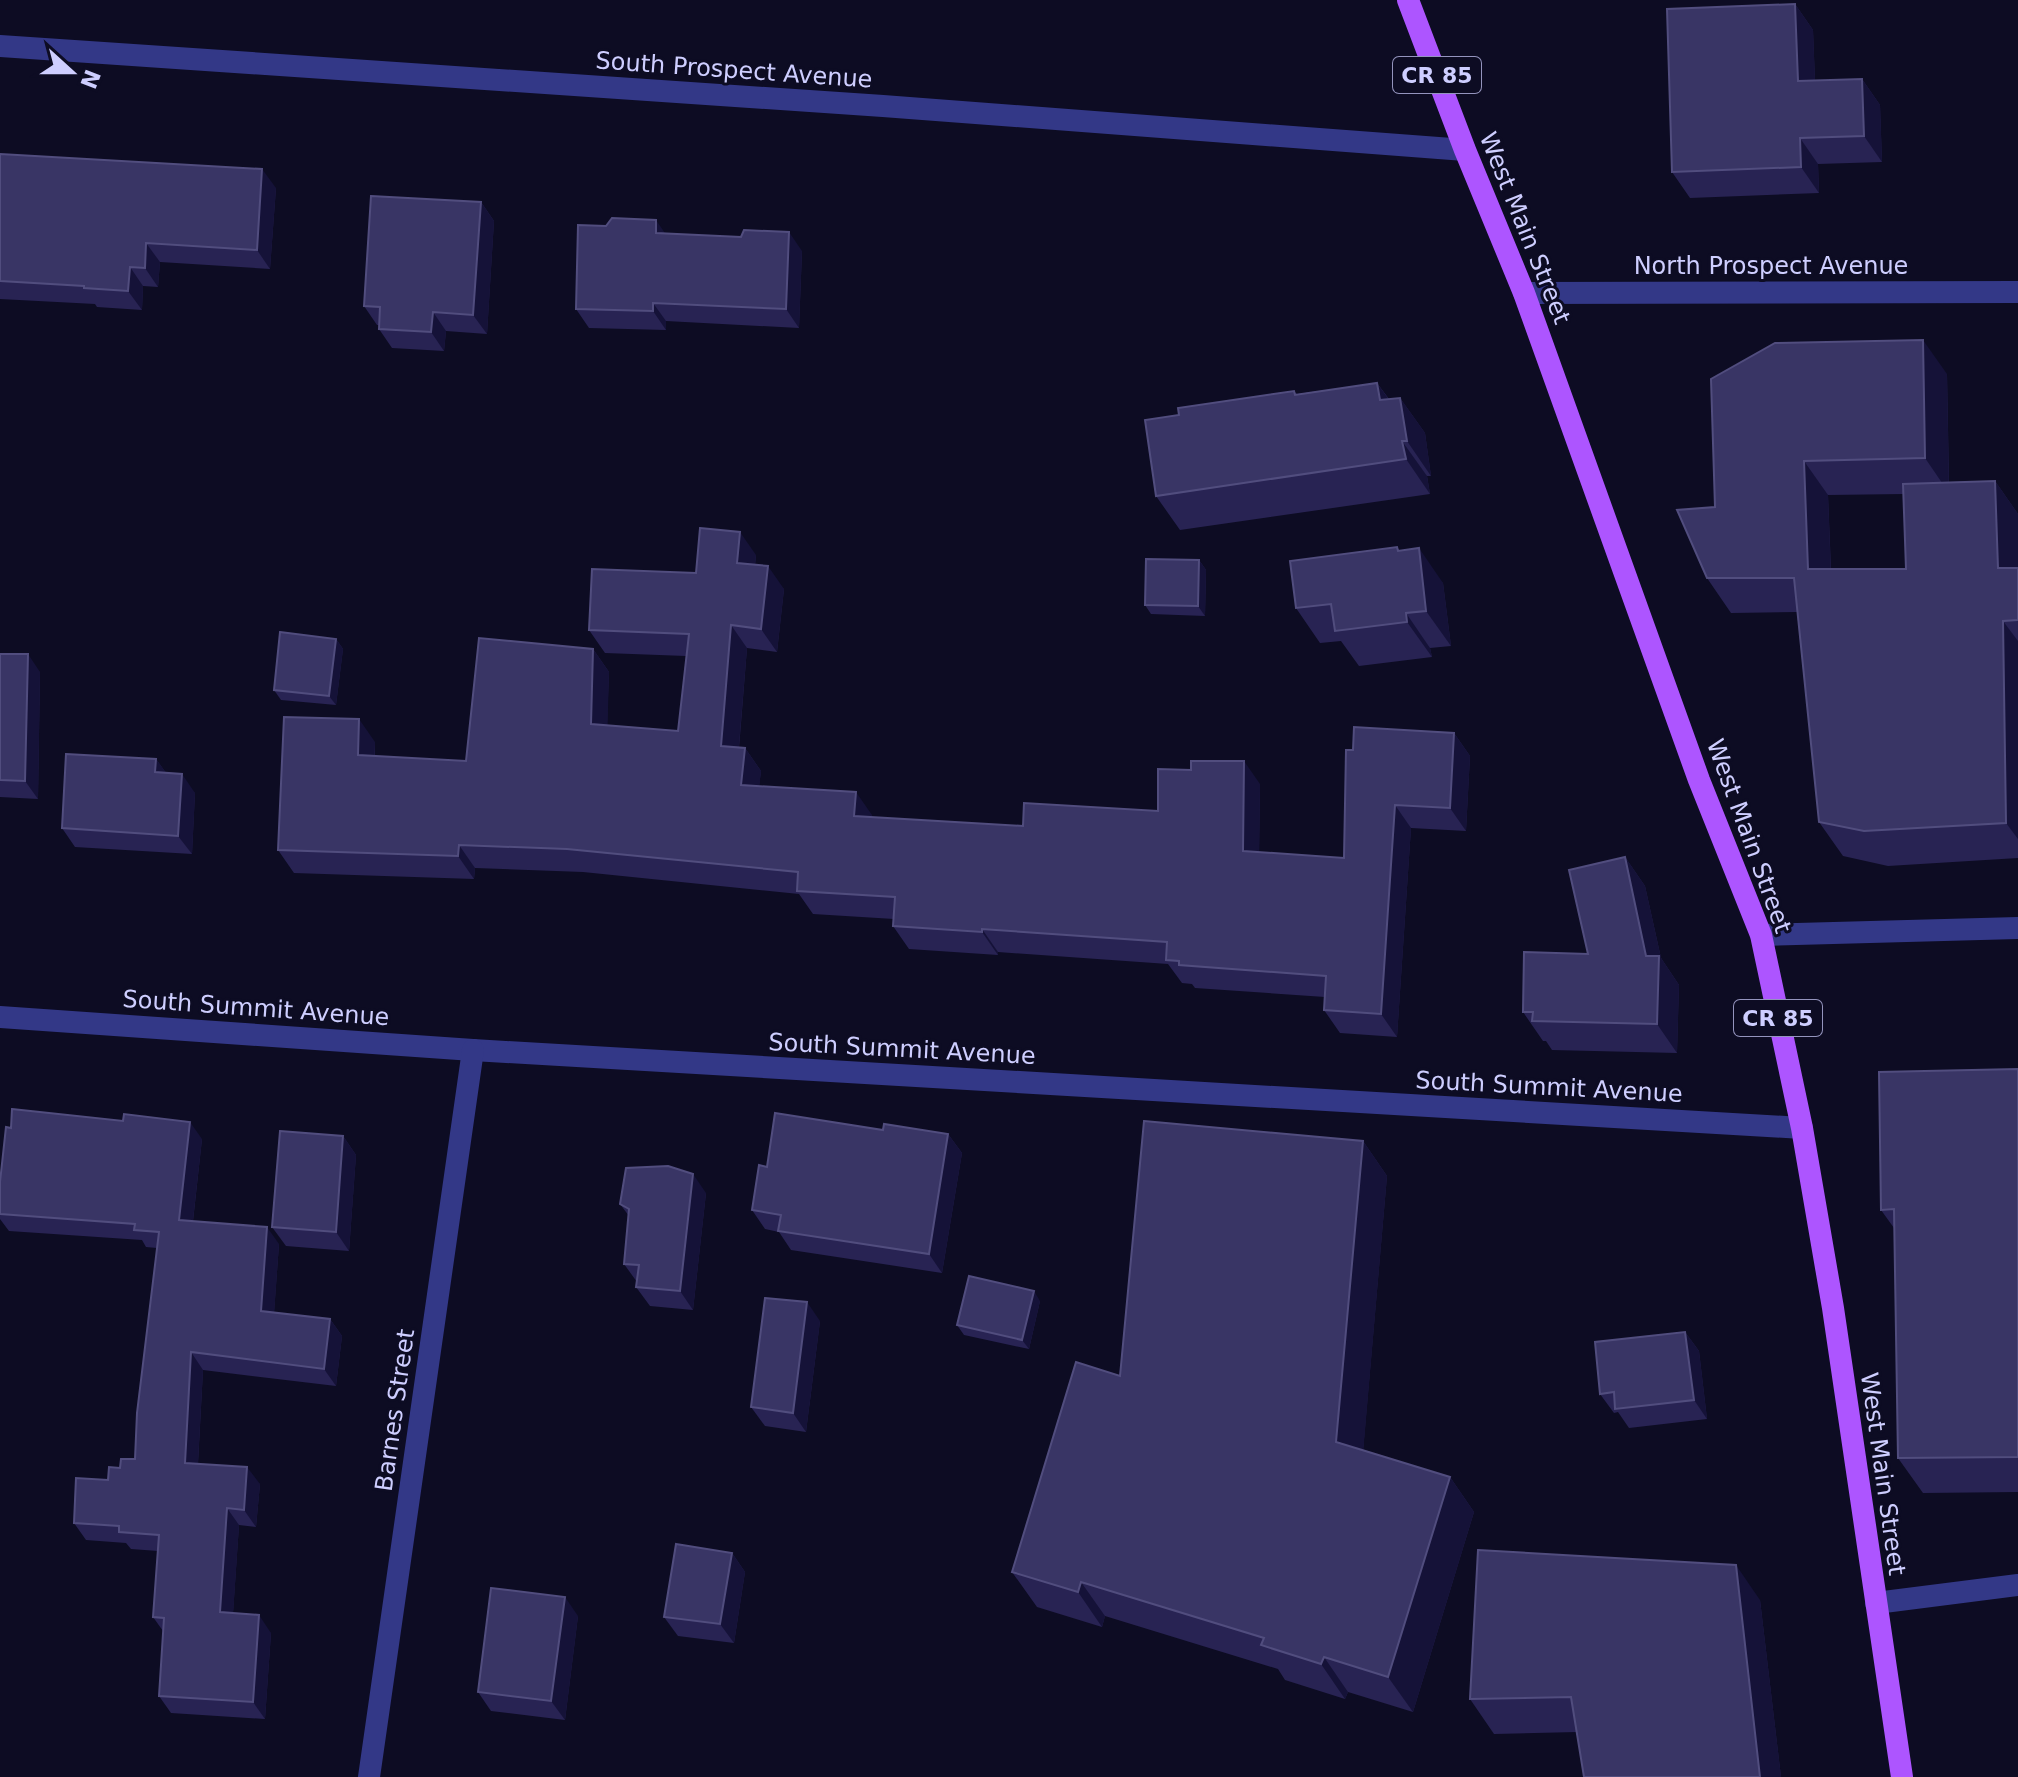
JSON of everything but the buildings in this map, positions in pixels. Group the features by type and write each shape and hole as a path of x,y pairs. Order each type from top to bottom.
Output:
{"main road":[{"name":"West Main Street","path":"1408,0 1524,293 1699,780 1761,935 1802,1128 1833,1308 1902,1777"}],"street":[{"name":"South Prospect Avenue","path":"0,46 883,106 1465,150"},
{"name":"North Prospect Avenue","path":"1524,293 2018,292"},
{"path":"1761,935 2018,928"},
{"name":"South Summit Avenue","path":"0,1017 473,1050 1802,1128"},
{"name":"Barnes Street","path":"369,1777 473,1050"},
{"path":"1876,1603 2018,1585"}]}
